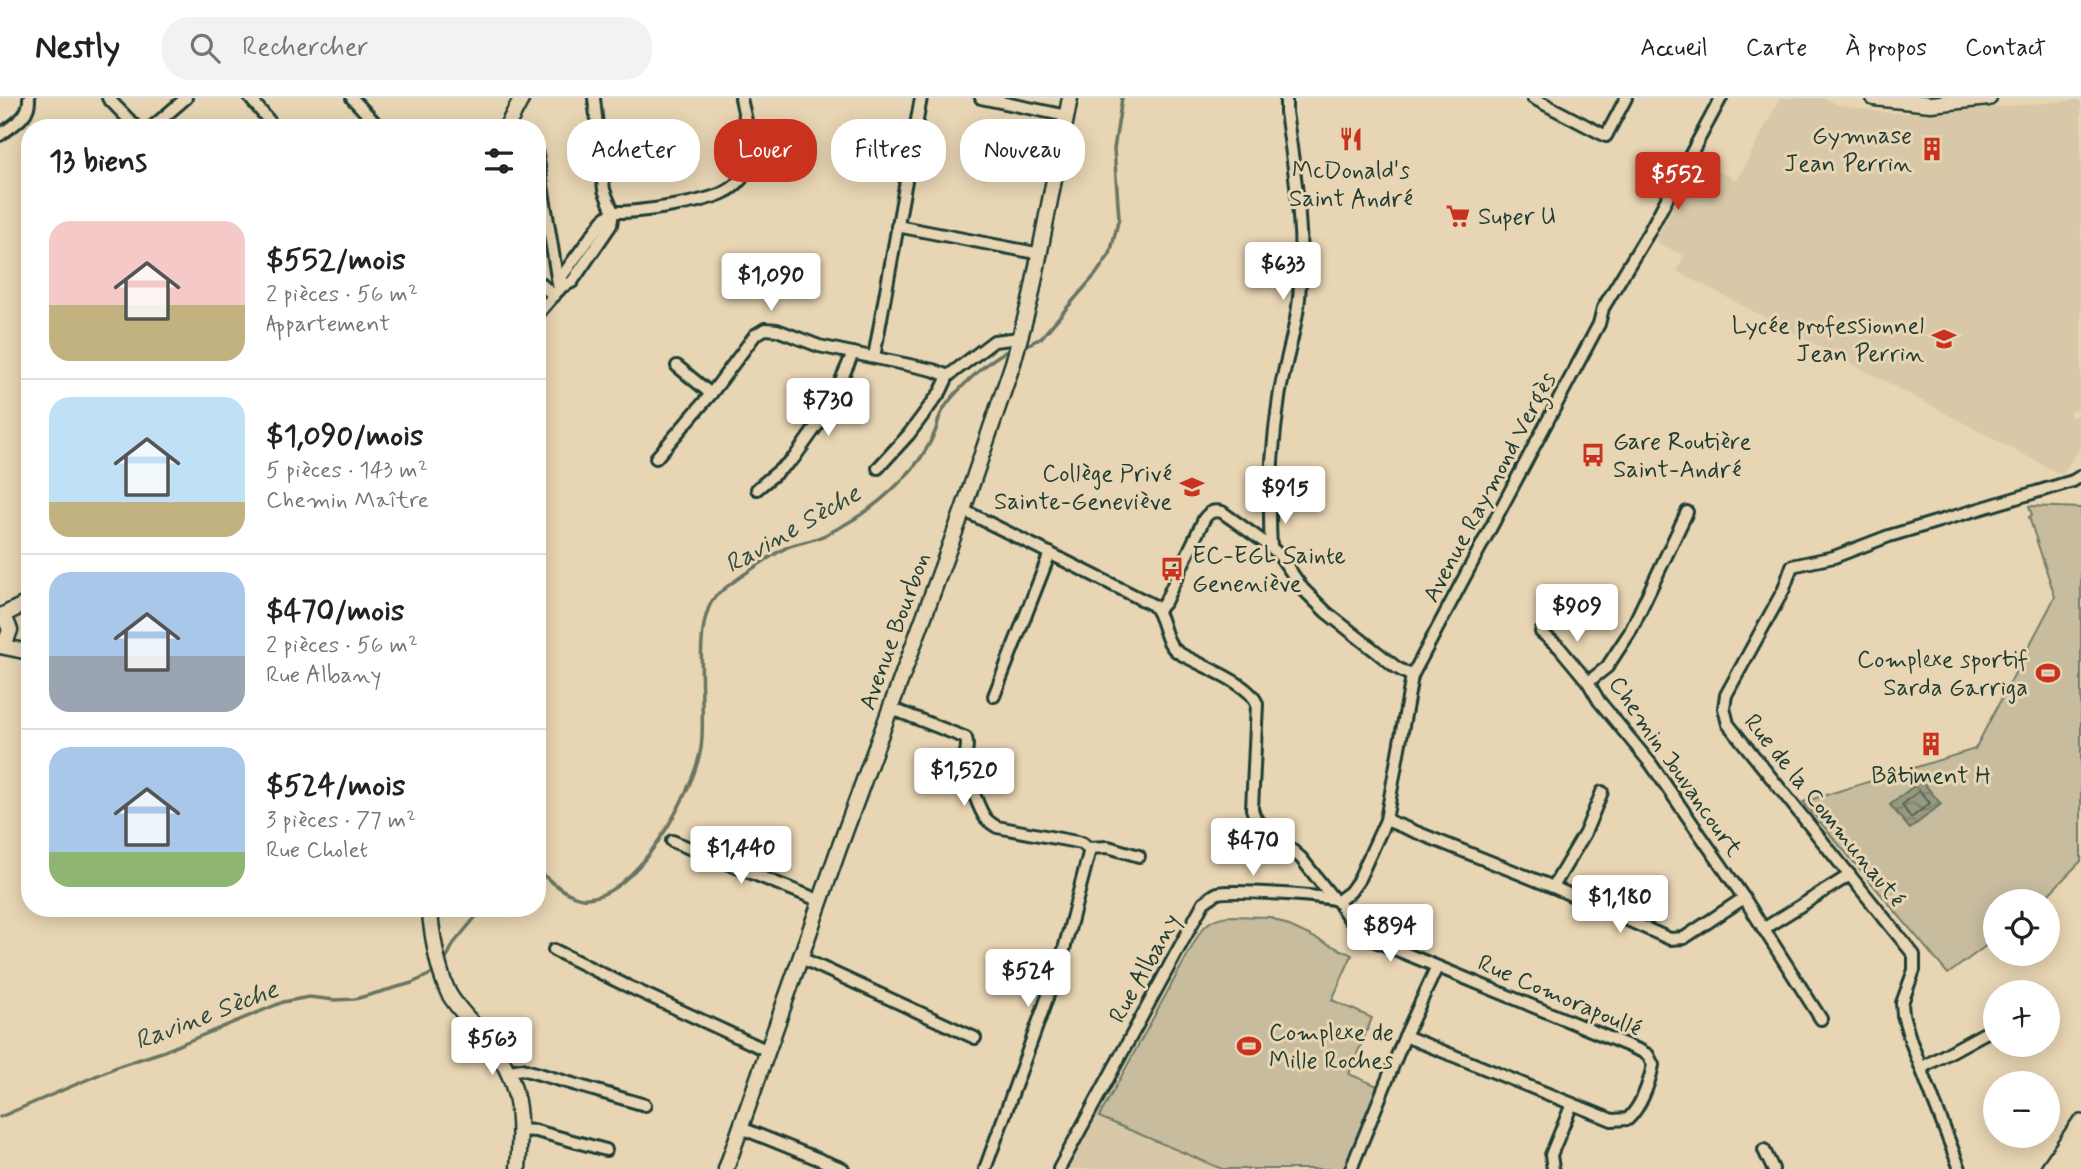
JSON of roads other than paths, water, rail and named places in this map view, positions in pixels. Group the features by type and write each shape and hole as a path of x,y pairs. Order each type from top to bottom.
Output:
{"highway":[{"path":"2052,1169 2081,1125"},
{"path":"2072,1169 2081,1152"}],"street":[{"path":"21,119 25,116 29,98"},
{"path":"108,98 128,119"},
{"path":"162,119 186,98"},
{"path":"250,98 268,119"},
{"path":"352,98 372,119"},
{"path":"511,119 522,98"},
{"path":"546,305 558,291 572,282 611,225 612,212 604,190 594,98"},
{"path":"558,291 562,276 603,220 612,212 658,208 718,195 736,185 747,169 749,159 741,98"},
{"path":"874,357 921,98"},
{"path":"981,98 1067,117"},
{"name":"Avenue Bourbon","path":"726,1169 963,510 1014,357 1041,254 1070,98"},
{"path":"1257,537 1265,523 1269,506 1279,397 1295,333 1300,287 1301,220 1286,98"},
{"path":"1533,98 1606,136 1626,98"},
{"name":"Avenue Raymond Vergès","path":"1335,899 1350,892 1386,820 1412,676 1599,324 1603,308 1674,187 1721,98"},
{"path":"1874,98 1931,104 1989,98"},
{"path":"0,135 21,119"},
{"path":"546,211 558,291"},
{"path":"897,226 1041,254"},
{"path":"553,255 564,260 575,258"},
{"path":"546,285 558,291"},
{"path":"656,458 711,394 755,335 765,329 776,330 819,346 948,376"},
{"path":"878,468 909,434 941,391 948,376 994,341 1012,337 1019,340"},
{"path":"757,489 794,458 828,410 853,354"},
{"path":"677,366 711,394"},
{"name":"Rue de la Communauté","path":"1960,1169 1910,1042 1903,1015 1902,1003 1914,970 1914,955 1728,724 1724,708 1726,695 1784,589 1793,566 1834,557 1889,536 2073,481 2081,476"},
{"path":"1269,506 1271,547"},
{"path":"963,510 1153,605 1158,610 1165,602 1208,513 1215,510 1222,512 1271,547 1311,597 1397,668 1412,676"},
{"name":"Chemin Jouvancourt","path":"1687,512 1630,632 1607,667 1588,682 1599,701 1651,764 1744,898 1821,1019"},
{"path":"994,696 1050,554"},
{"name":"Rue Comorapoullé","path":"1158,610 1167,637 1176,651 1249,691 1255,697 1257,718 1252,808 1255,818 1301,858 1366,937 1642,1051 1652,1061 1651,1076 1645,1092 1628,1119 1612,1120 1405,1036"},
{"path":"21,614 3,631 21,646"},
{"path":"1541,632 1559,647 1588,682"},
{"path":"890,708 966,738 966,767 989,823 997,827 1082,843 1088,848 1108,847 1139,856"},
{"path":"1553,887 1584,833 1602,792"},
{"path":"1386,820 1553,887 1661,936 1678,940 1744,898"},
{"path":"672,841 821,901"},
{"path":"985,1169 1062,957 1089,853 1088,848"},
{"path":"1309,895 1314,887 1314,874"},
{"path":"1763,929 1850,875"},
{"name":"Rue Albany","path":"1059,1169 1204,902 1216,894 1233,892 1309,895 1335,899"},
{"path":"430,917 436,960 449,994 495,1048 514,1085 520,1129 518,1169"},
{"path":"554,950 768,1051"},
{"path":"801,958 975,1038"},
{"path":"1352,1169 1405,1036 1437,967"},
{"path":"1921,1068 1983,1034"},
{"path":"509,1072 522,1069 645,1105"},
{"path":"1553,1169 1551,1156 1572,1104"},
{"path":"741,1128 843,1169"},
{"path":"520,1129 606,1150"},
{"path":"1764,1150 1773,1169"}],"water":[{"path":"1921,780 1941,804 1910,829 1890,805"}],"waterway":[{"name":"Ravine Sèche","path":"1023,347 1041,338 1110,254 1119,218 1114,149 1122,98"},
{"name":"Ravine Sèche","path":"546,878 564,891 582,898 602,895 622,883 641,864 674,816 696,767 702,732 701,669 704,627 715,597 774,555 790,546 816,539 835,530 876,504 921,458 941,414 954,395 984,367 1012,349"},
{"name":"Ravine Sèche","path":"443,965 454,943 476,917"},
{"name":"Ravine Sèche","path":"0,1117 119,1066 162,1052 283,1002 309,997 355,999 412,983 435,972"}],"place":[{"name":"McDonald's Saint André","path":"1351,139"},
{"name":"Gymnase Jean Perrin","path":"1932,149"},
{"name":"Super U","path":"1458,216"},
{"name":"Lycée professionnel Jean Perrin","path":"1944,339"},
{"name":"Gare Routière Saint-André","path":"1593,455"},
{"name":"Collège Privé Sainte-Geneviève","path":"1192,487"},
{"name":"EC-EGL Sainte Geneniève","path":"1172,569"},
{"name":"Complexe sportif Sarda Garriga","path":"2048,673"},
{"name":"Bâtiment H","path":"1931,744"},
{"name":"Complexe de Mille Roches","path":"1249,1046"}]}
